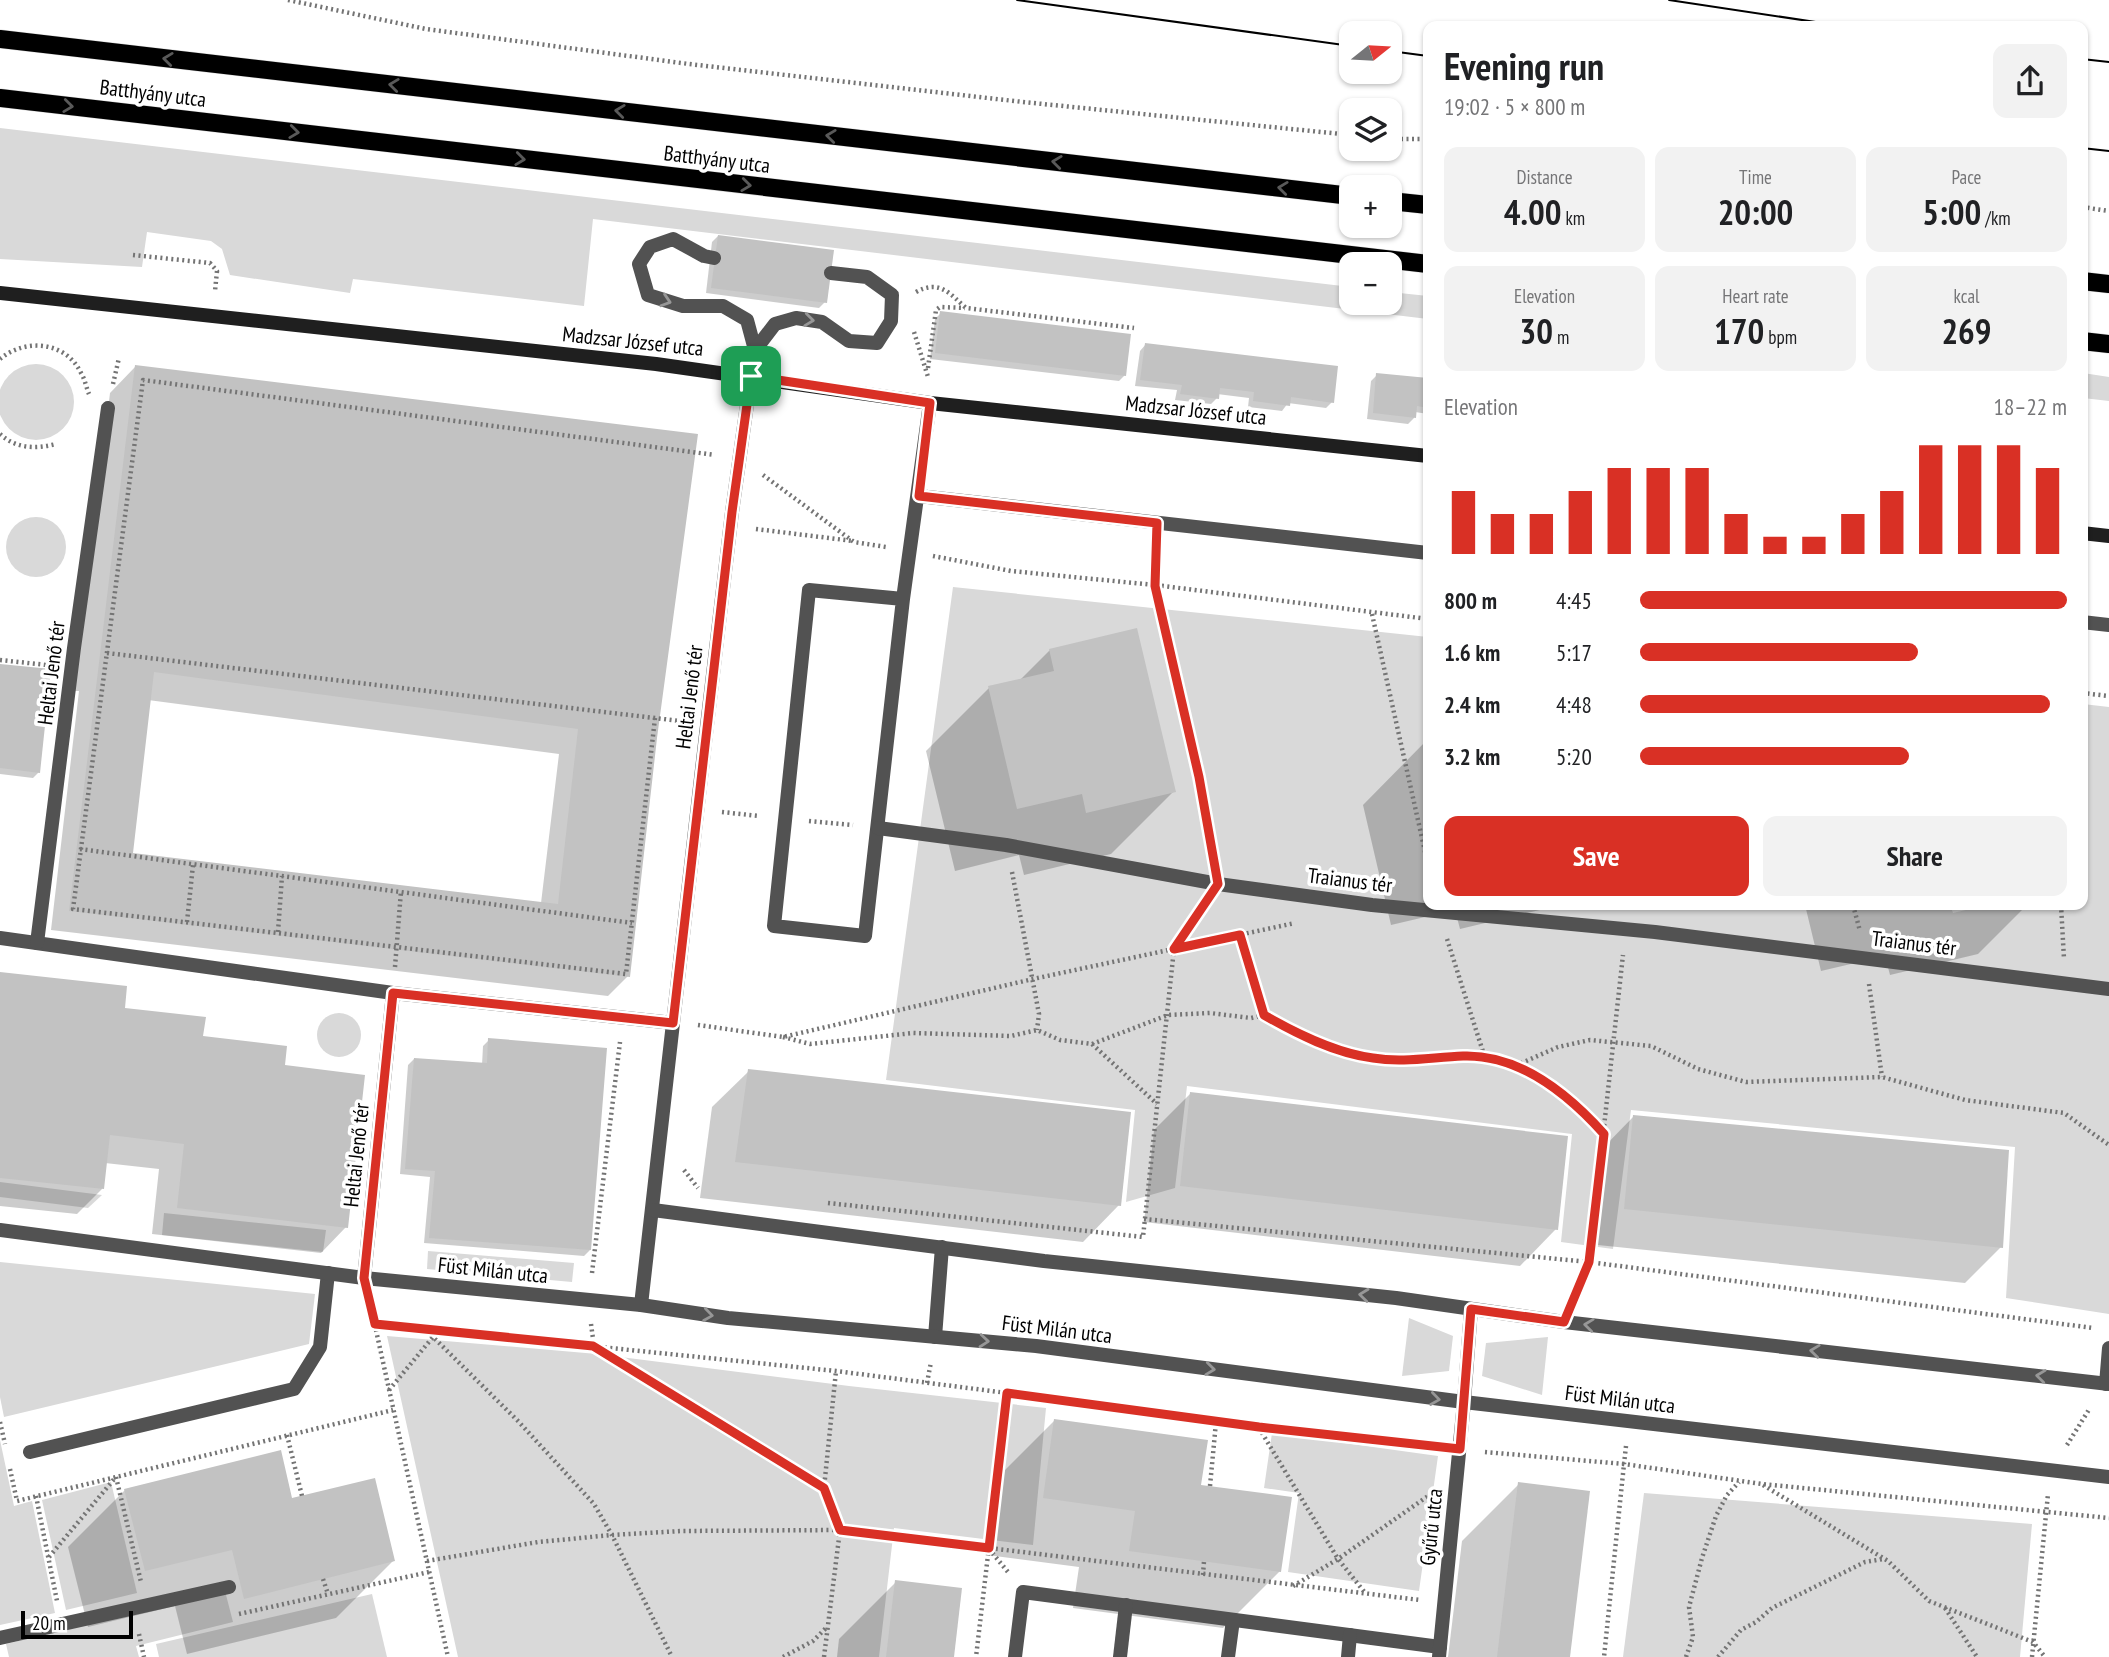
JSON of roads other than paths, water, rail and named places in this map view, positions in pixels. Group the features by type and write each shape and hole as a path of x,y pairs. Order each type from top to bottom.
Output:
{"main road":[{"name":"Batthyány utca","path":"0,39 1339,195"},
{"name":"Batthyány utca","path":"0,98 1423,263"},
{"path":"1402,202 1423,204"},
{"path":"2088,282 2109,284"},
{"path":"2088,342 2109,344"}],"street":[{"path":"714,258 704,256 673,239 650,247 639,264 648,295 683,306 723,306 747,320 755,350"},
{"path":"755,350 775,324 796,318 822,321 849,341 877,344 891,321 892,295 867,277 831,273"},
{"name":"Madzsar József utca","path":"0,293 167,309 751,376 930,403 1423,455"},
{"name":"Heltai Jenő tér","path":"641,1306 739,457 755,350"},
{"path":"903,599 809,590 774,926 865,936 903,599 930,403"},
{"name":"Heltai Jenő tér","path":"37,943 108,408"},
{"path":"919,496 1423,552"},
{"path":"2088,534 2109,536"},
{"path":"2088,623 2109,625"},
{"name":"Traianus tér","path":"878,828 1006,845 1218,884 1423,910"},
{"name":"Traianus tér","path":"1427,910 1625,930 2109,989"},
{"path":"0,938 393,993 673,1023"},
{"name":"Heltai Jenő tér","path":"364,1278 393,993"},
{"path":"653,1210 1044,1261 1383,1297 1564,1322 2108,1384 2109,1348"},
{"name":"Füst Milán utca","path":"0,1230 364,1278 641,1306 728,1318 1036,1346 1464,1402 2109,1476"},
{"path":"935,1337 942,1247"},
{"path":"30,1452 294,1389 320,1347 328,1273"},
{"name":"Gyűrű utca","path":"1440,1652 1471,1309"},
{"path":"0,1638 229,1587"},
{"path":"1015,1657 1023,1592 1350,1635 1440,1652"},
{"path":"1120,1657 1126,1605"},
{"path":"1228,1657 1233,1620"},
{"path":"1348,1657 1350,1635"}],"tram line":[{"path":"1017,0 1339,44"},
{"path":"1669,0 1809,21"},
{"path":"1402,53 1423,55"},
{"path":"2088,60 2109,62"},
{"path":"2088,149 2109,151"}]}
